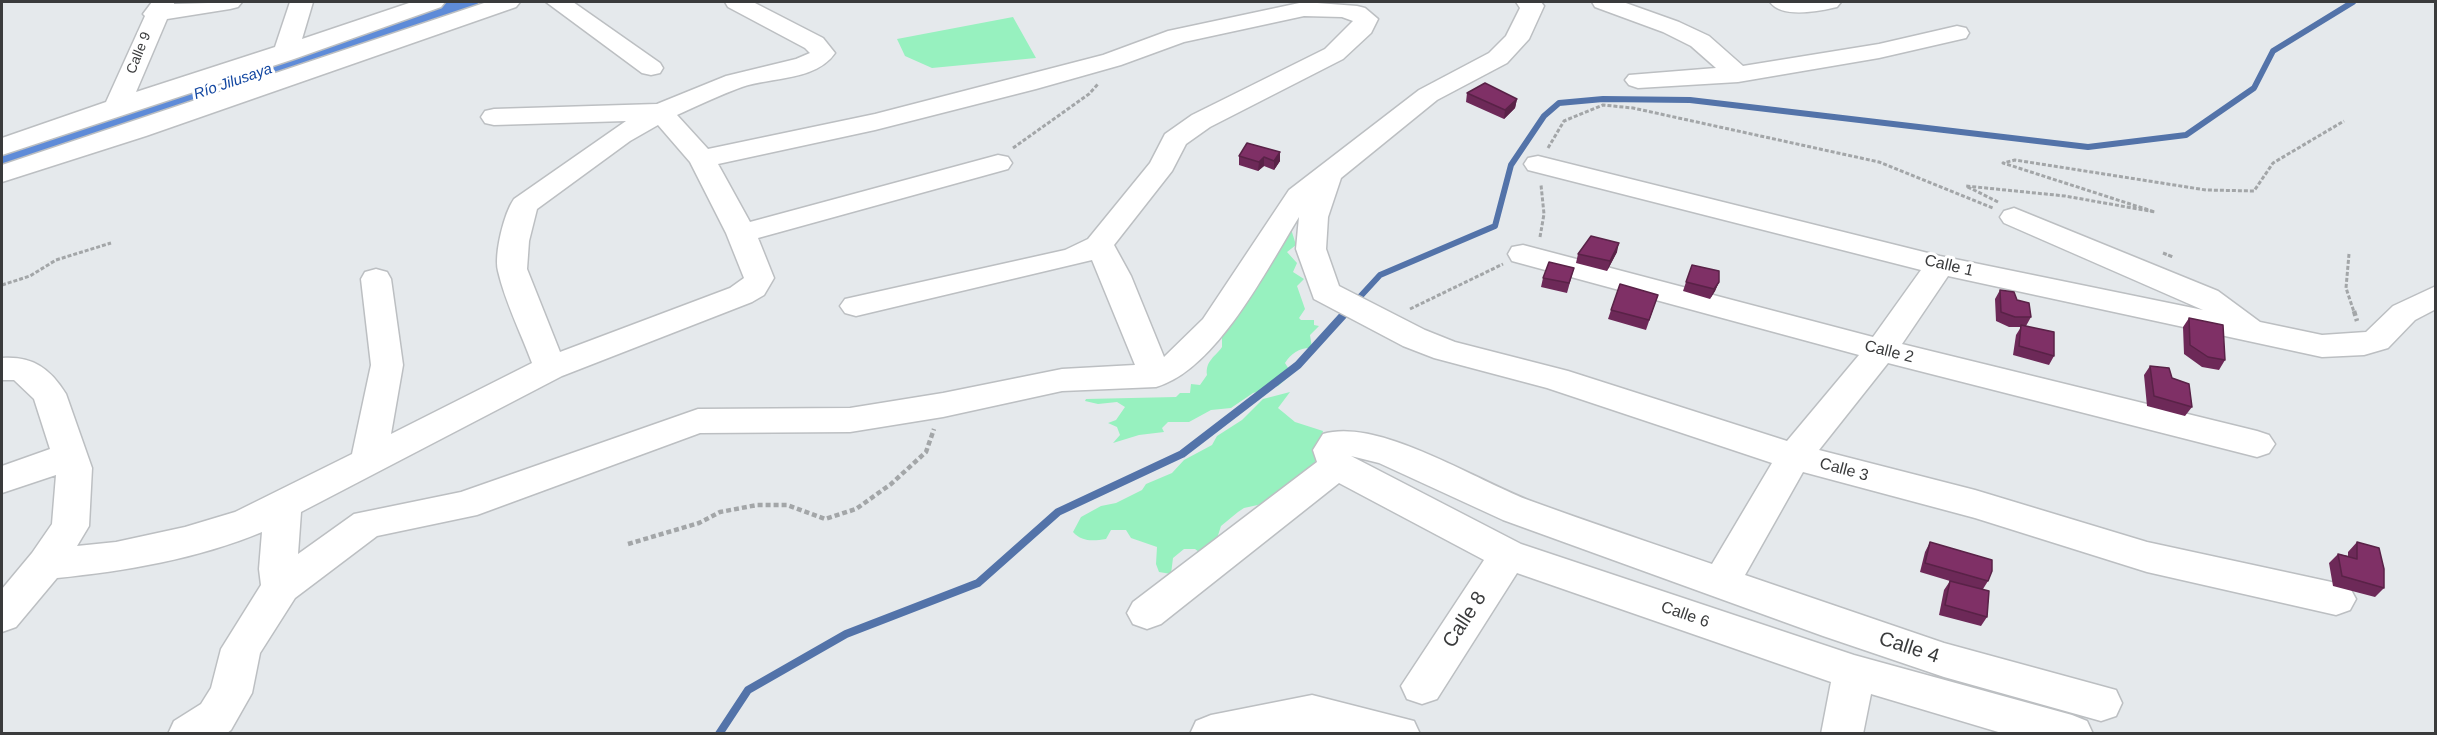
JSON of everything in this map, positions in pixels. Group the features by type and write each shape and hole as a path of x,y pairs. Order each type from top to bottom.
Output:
{"street":[{"path":"159,8 230,2"},
{"path":"285,54 301,2"},
{"path":"2,147 118,105 285,54 433,2"},
{"path":"2,174 508,2"},
{"path":"558,2 651,68"},
{"path":"550,368 512,269 514,241 524,205 621,135 661,112 735,81 804,65 818,59 823,54 814,43 736,2"},
{"path":"189,734 216,717 231,693 241,649 281,587 367,524 464,504 698,421 850,420 943,405 1062,380 1156,376 1172,368 1214,326 1299,196 1428,96 1498,58 1517,39 1526,22 1532,6 1527,2"},
{"path":"1603,2 1671,27 1700,41 1738,74"},
{"path":"1782,2 1789,5 1829,2"},
{"path":"702,159 875,122 1112,60 1177,36 1300,5 1342,10 1366,19 1363,28 1334,54 1200,121 1175,140 1162,165 1099,245 1074,257 856,306"},
{"name":"Calle 9","path":"118,105 159,8"},
{"path":"1638,80 1738,74 1879,51 1957,33"},
{"path":"494,117 661,112"},
{"path":"46,564 116,557 185,542 247,523 550,368 741,295 753,288 759,278 741,233 702,159 661,112"},
{"path":"741,233 998,163"},
{"name":"Calle 1","path":"1538,164 1940,265 2259,335 2322,346 2364,344"},
{"name":"Calle 3","path":"1328,175 1314,217 1311,249 1325,292 1446,350 1556,379 1794,457 1975,504 2147,557 2336,598"},
{"path":"2011,211 2207,298 2259,335"},
{"path":"1099,245 1115,271 1138,339 1156,376"},
{"name":"Calle 2","path":"1523,254 1881,351 2258,444"},
{"path":"1720,583 1794,457 1881,351 1940,265"},
{"path":"368,460 387,365 376,279"},
{"path":"2364,344 2377,340 2404,313 2436,296"},
{"path":"2,369 22,368 49,394 74,468 70,526 46,564 2,616"},
{"name":"Calle 4","path":"1335,455 1360,444 1391,454 1516,510 1720,583 1944,660 2102,703"},
{"path":"1147,613 1335,455"},
{"name":"Calle 6","path":"1335,455 1508,555 1854,672 2072,734"},
{"path":"2,480 69,456"},
{"path":"281,587 278,569 283,503"},
{"name":"Calle 8","path":"1422,686 1508,555"},
{"path":"1842,734 1854,672"},
{"path":"1211,734 1312,713 1399,734"}],"path":[{"path":"998,163 1016,145 1089,94 1101,82 1112,60"},
{"path":"1408,310 1523,254 1542,234 1544,214 1538,164 1564,121 1602,105 1633,108 1879,162 2011,211"},
{"path":"2011,211 1966,186 2065,196 2155,212 2091,189 2044,178 2003,163 2015,160 2206,190 2254,191 2273,163 2344,121"},
{"path":"2,285 30,276 56,260 111,243"},
{"path":"2349,254 2346,288 2364,344"},
{"path":"628,544 699,523 720,512 757,506 787,505 825,519 856,509 891,484 926,452 943,405"}],"green space":[{"path":"1013,17 1036,58 932,68 905,56 897,39"},
{"path":"1291,229 1296,245 1287,252 1297,263 1293,272 1304,279 1297,286 1305,309 1299,318 1314,320 1314,325 1319,326 1310,335 1312,348 1297,351 1285,363 1292,374 1278,386 1253,393 1231,408 1211,410 1189,422 1168,422 1162,428 1164,432 1139,435 1113,443 1120,435 1117,427 1108,423 1116,420 1125,407 1117,402 1098,404 1085,401 1086,399 1176,397 1180,393 1190,393 1191,384 1200,385 1207,375 1209,362 1222,347 1222,332 1251,297"},
{"path":"1290,392 1278,408 1295,422 1323,431 1315,460 1315,472 1276,501 1244,508 1238,512 1221,526 1213,551 1202,554 1195,549 1184,549 1173,558 1171,574 1159,572 1156,564 1157,547 1131,538 1126,530 1111,530 1106,539 1097,540 1084,539 1073,532 1081,517 1101,506 1116,503 1142,490 1146,484 1172,473 1184,460 1212,445 1217,436 1242,420 1263,399"}],"building":[{"path":"1485,83 1517,99 1505,110 1467,93"},
{"path":"1247,143 1280,152 1274,161 1264,157 1259,162 1239,156"},
{"path":"1591,236 1619,243 1610,261 1578,254"},
{"path":"1549,262 1574,268 1569,283 1543,278"},
{"path":"1692,265 1719,271 1719,282 1714,289 1686,282"},
{"path":"1620,284 1658,295 1649,320 1611,310"},
{"path":"2000,290 2014,292 2017,300 2029,303 2031,317 2015,317 2001,312"},
{"path":"2189,318 2223,325 2225,360 2208,357 2190,345"},
{"path":"2021,325 2054,332 2054,356 2019,346"},
{"path":"2150,366 2169,368 2172,378 2189,384 2192,407 2154,396"},
{"path":"1930,542 1992,560 1992,571 1988,581 1925,563"},
{"path":"2357,542 2379,548 2384,569 2384,588 2342,576 2338,554 2357,559"},
{"path":"1950,581 1989,591 1987,617 1945,605"}],"waterway":[{"name":"Río Jilusaya","path":"2,162 414,22 464,2"},
{"path":"1346,312 1380,275 1495,226 1511,165 1544,116 1559,103 1603,99 1690,100 2088,147 2186,135 2254,88 2273,51 2353,2"},
{"path":"719,734 748,690 846,634 978,583 1058,512 1182,454 1298,365 1347,311"}]}
